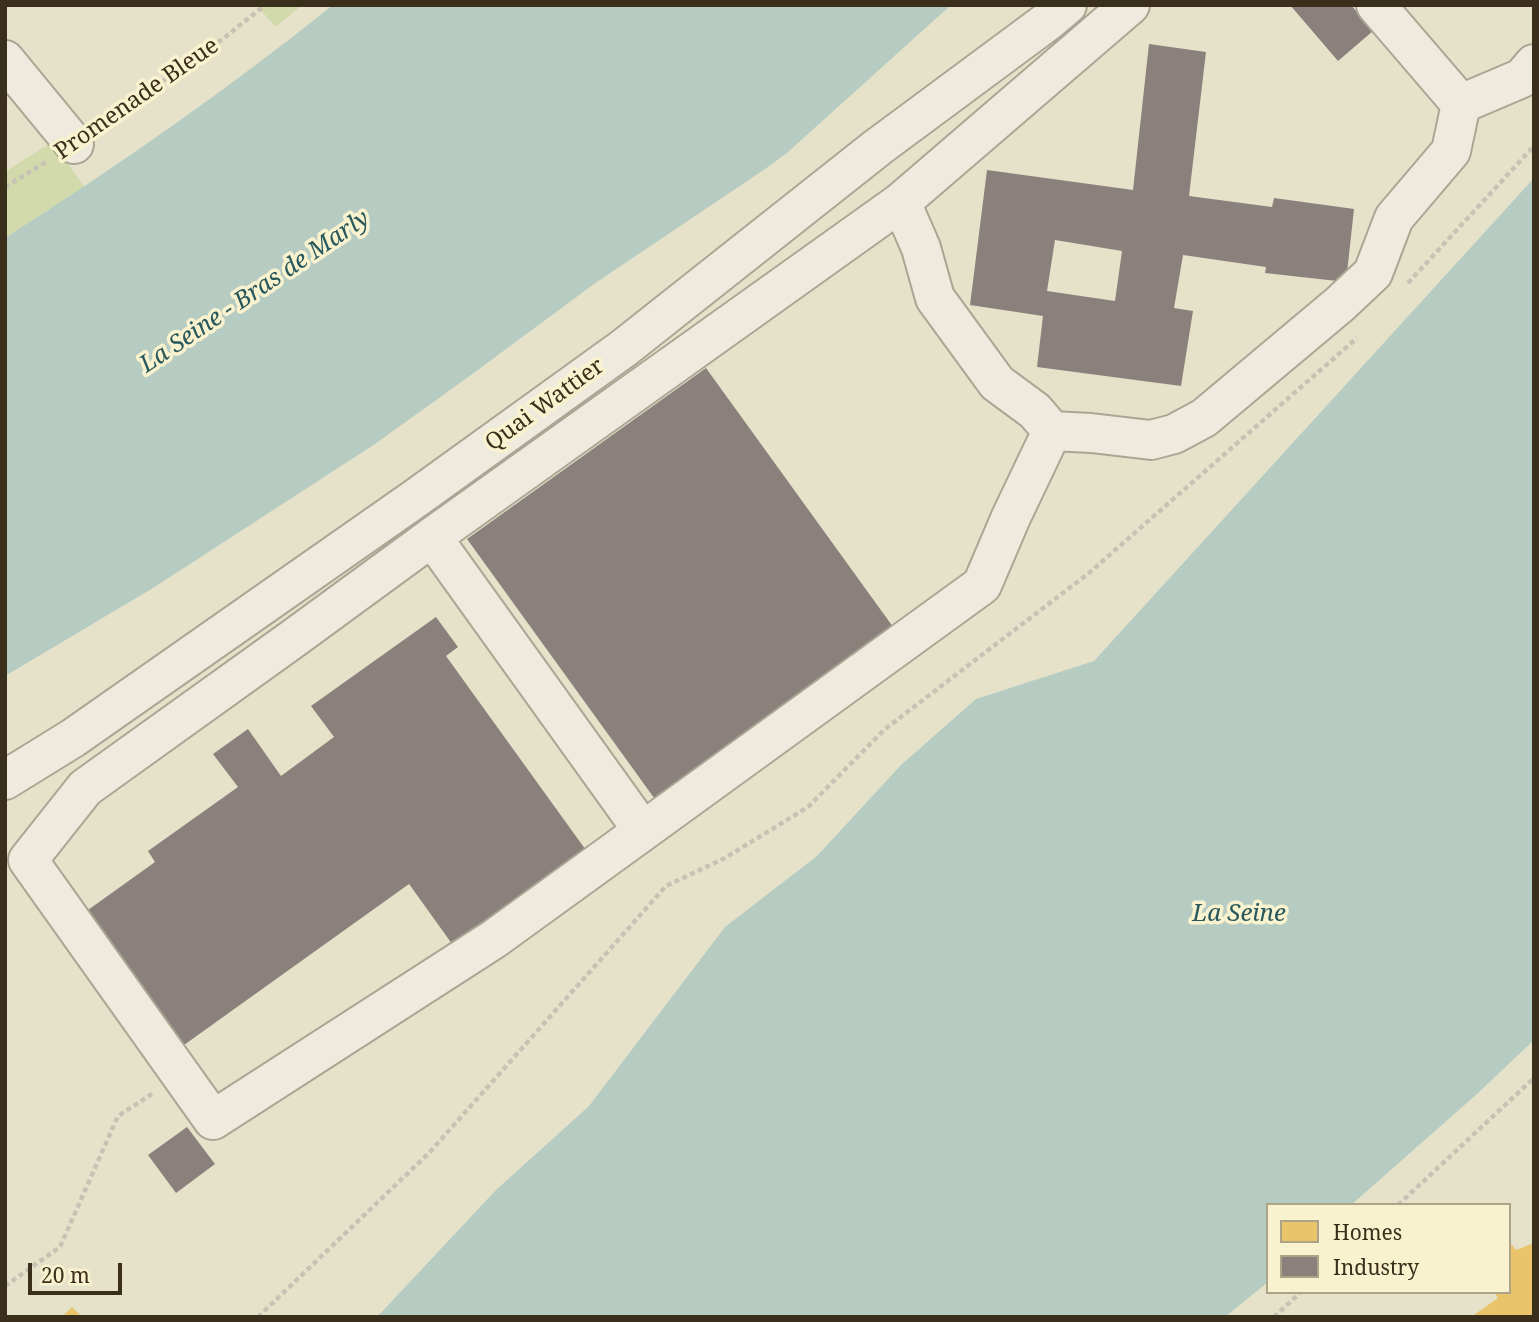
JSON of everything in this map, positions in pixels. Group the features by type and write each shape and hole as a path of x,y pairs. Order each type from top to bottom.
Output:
{"street":[{"name":"Quai Wattier","path":"5,780 96,722 416,498 624,348 878,147 1067,5"},
{"path":"1052,431 982,585 494,939 213,1120 28,860 85,788 901,202 1130,5"},
{"path":"1376,5 1461,104"},
{"path":"5,60 74,144"},
{"path":"1461,104 1522,78 1534,64"},
{"path":"901,202 921,248 935,298 997,383 1035,411 1052,431 1151,440 1174,434 1205,418 1373,273 1395,218 1451,151 1461,104"},
{"path":"432,537 643,831"}],"path":[{"name":"Promenade Bleue","path":"5,187 74,144 225,38 265,5"},
{"path":"1401,290 1534,146"},
{"path":"258,1317 429,1153 666,886 724,858 808,807 885,729 1089,573 1364,332"},
{"path":"5,1286 60,1247 118,1116 181,1076"},
{"path":"1400,1203 1534,1078"},
{"path":"1274,1317 1299,1294"}],"green space":[{"path":"256,5 302,5 276,27"},
{"path":"52,142 85,187 5,238 5,172"}],"water":[{"name":"La Seine - Bras de Marly","path":"333,5 951,5 768,167 594,284 375,444 153,588 5,676 5,238 172,126"},
{"name":"La Seine","path":"1534,178 1534,1040 1353,1203 1266,1203 1266,1284 1225,1317 377,1317 496,1190 589,1106 725,927 817,856 901,765 976,699 1094,661"}],"building: Homes":[{"path":"1534,1243 1534,1317 1471,1317 1498,1298 1495,1294 1511,1294 1511,1246 1516,1250"},
{"path":"72,1307 82,1317 62,1317"}],"building: Industry":[{"path":"1290,5 1351,5 1373,31 1338,61"},
{"path":"1149,44 1206,52 1189,196 1272,207 1274,198 1354,209 1346,282 1265,273 1266,267 1183,255 1174,308 1193,311 1181,386 1037,367 1043,316 970,305 987,170 1133,190","holes":["1055,240 1122,251 1115,301 1047,291"]},
{"path":"706,368 896,631 657,802 467,539"},
{"path":"436,617 458,647 446,656 588,853 455,948 409,884 170,1055 74,920 155,862 148,851 238,787 213,754 248,729 281,776 334,737 311,706"},
{"path":"187,1127 215,1164 176,1193 148,1155"}]}
